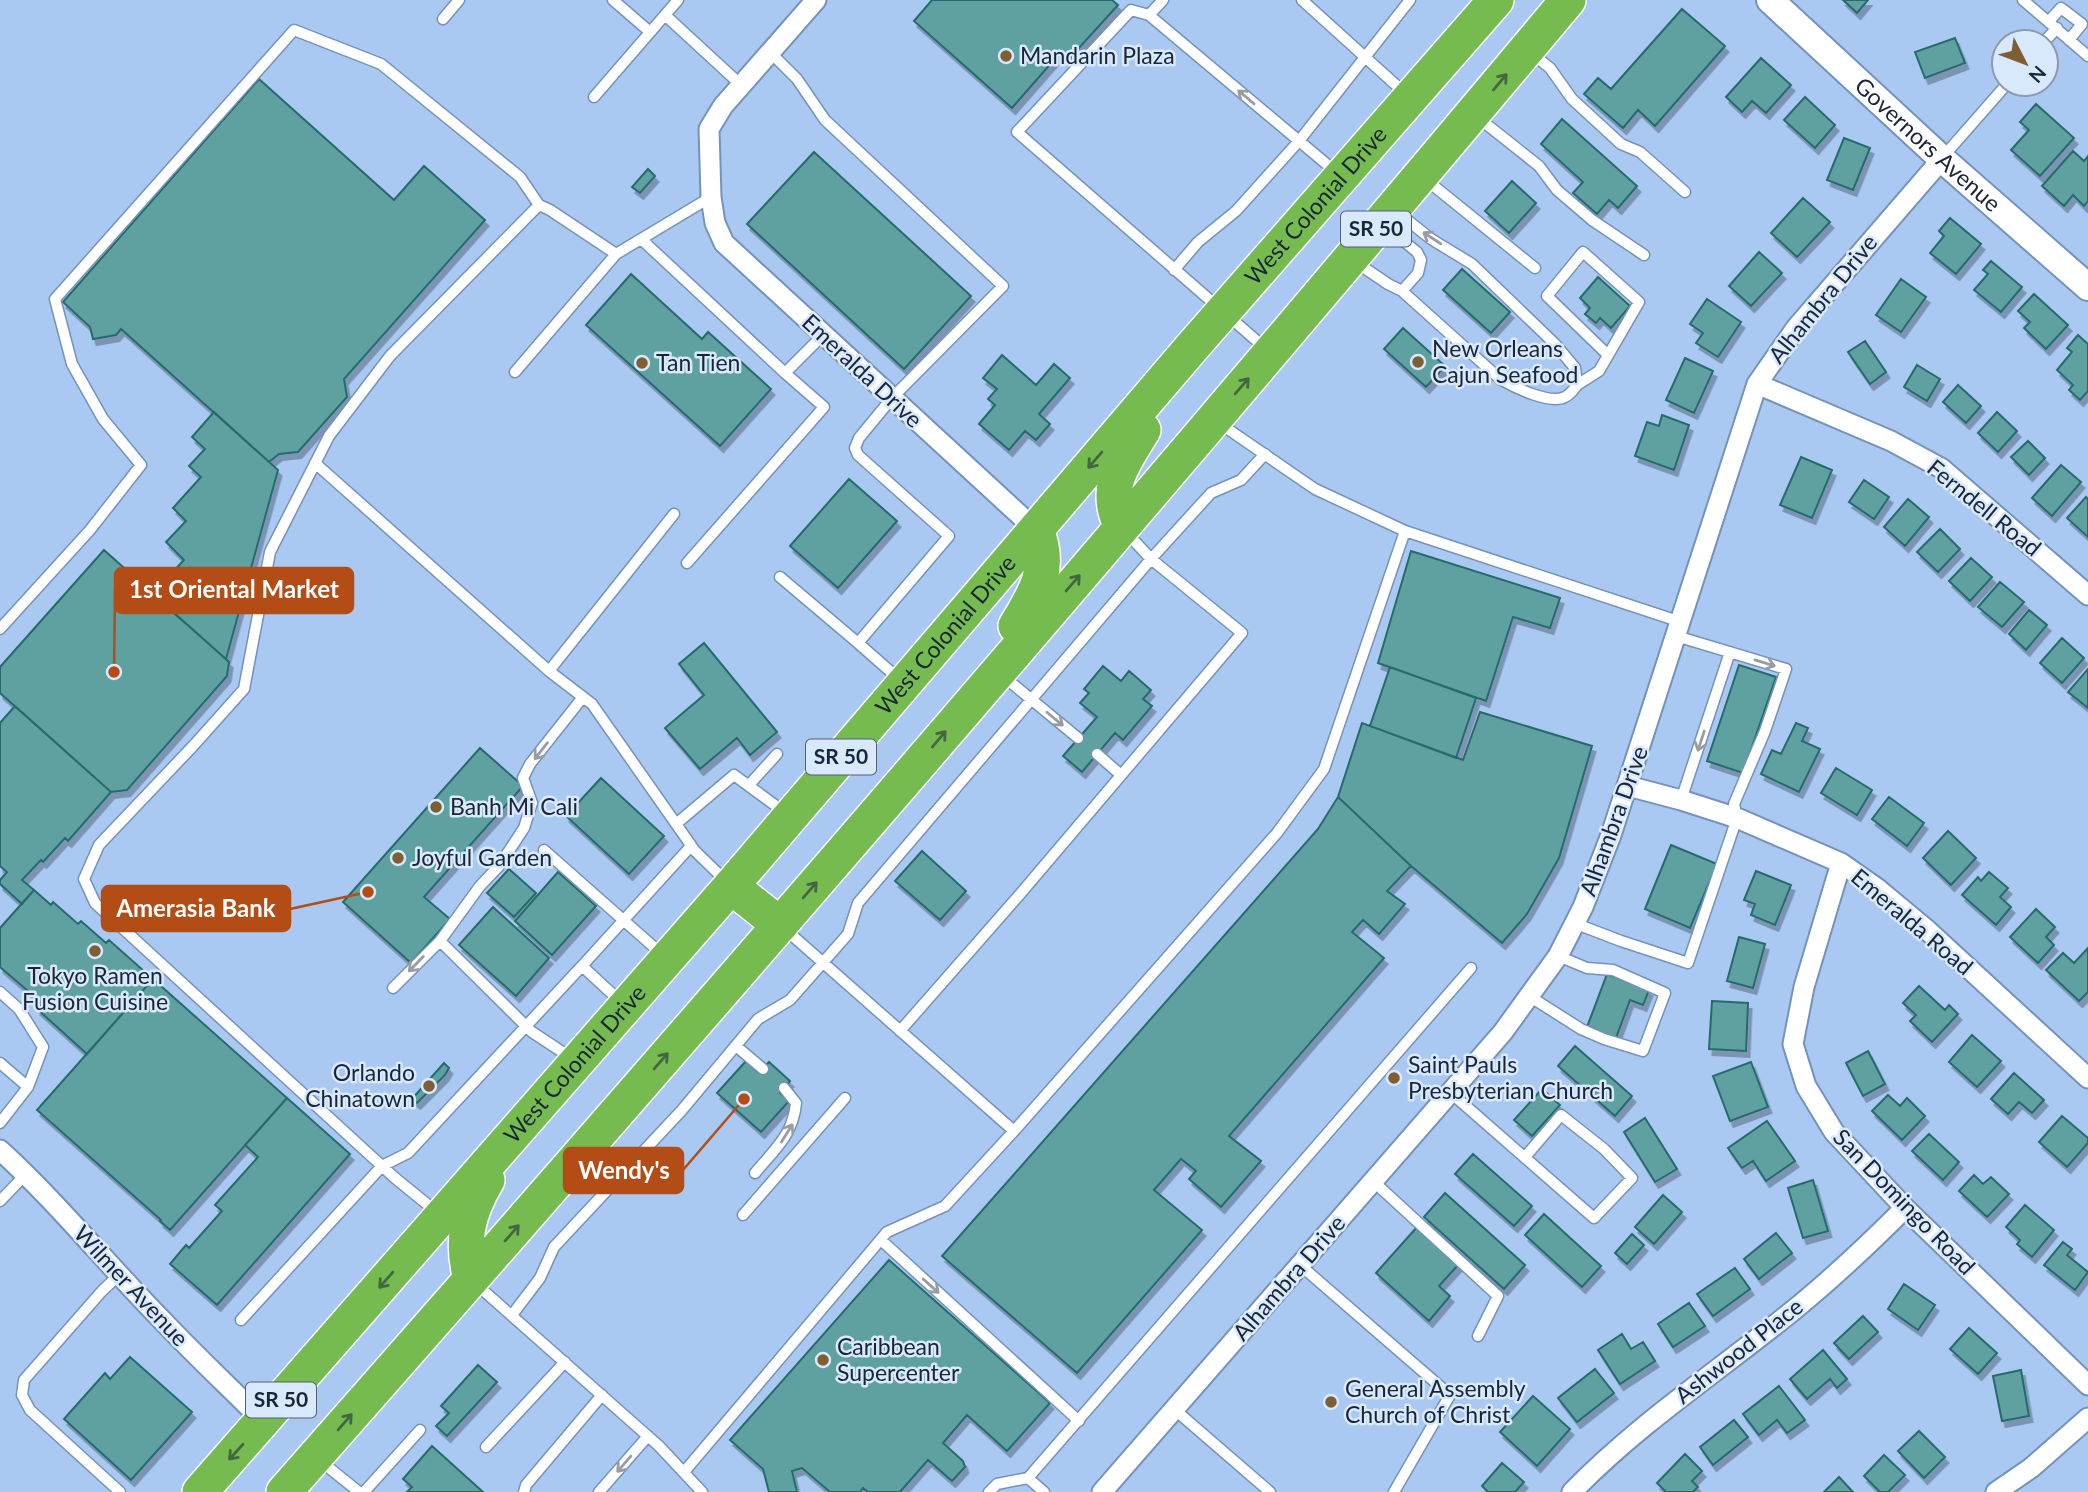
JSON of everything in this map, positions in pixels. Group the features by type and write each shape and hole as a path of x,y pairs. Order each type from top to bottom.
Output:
{"highway":[{"name":"West Colonial Drive","path":"200,1492 731,886 1222,312 1496,0"},
{"name":"SR 50","path":"284,1492 780,925 1351,259 1568,0"},
{"path":"1122,527 1115,514 1112,498 1119,470 1193,346"},
{"path":"965,709 1037,592 1043,565 1040,540 1035,530"},
{"path":"731,886 780,925"},
{"path":"471,1279 465,1258 466,1231 480,1193 518,1129"}],"street":[{"name":"Emeralda Drive","path":"816,0 723,106 709,129 711,198 715,223 723,243 1035,530"},
{"name":"Governors Avenue","path":"1770,0 1942,159 2088,287"},
{"name":"Alhambra Drive","path":"1102,1492 1503,1032 1558,956 1611,835 1757,384 1796,328 1942,159"},
{"name":"Ferndell Road","path":"1757,384 1891,441 1941,468 2088,595"},
{"name":"Emeralda Road","path":"1628,786 1737,818 1841,863 1878,889 1926,929 2088,1078"},
{"name":"San Domingo Road","path":"1841,863 1804,987 1793,1044 1806,1086 1834,1132 1905,1209 2088,1385"},
{"name":"Wilmer Avenue","path":"0,1150 26,1174 159,1318 264,1421"},
{"name":"Ashwood Place","path":"1572,1492 1604,1458 1847,1266 1905,1209"},
{"path":"1996,1492 2031,1468 2088,1418"}],"lane":[{"path":"443,19 459,0"},
{"path":"612,0 650,32"},
{"path":"594,97 678,0"},
{"path":"1149,15 1163,0"},
{"path":"1302,0 1410,97"},
{"path":"1174,270 1198,242 1236,211 1298,141 1410,0"},
{"path":"2023,0 2088,56"},
{"path":"2051,28 2061,8 2082,24 2069,40"},
{"path":"1271,352 1017,132 1131,10 1149,15 1340,176"},
{"path":"665,15 741,85"},
{"path":"0,629 90,530 141,465 103,419 72,364 55,299 294,30 381,64 520,177 539,205 616,254"},
{"path":"1527,49 1550,68 1572,99 1611,135 1621,144 1640,152 1685,192"},
{"path":"770,52 797,79 825,120 1003,286 892,398 859,438 855,448 858,455 949,536 858,643"},
{"name":"Alhambra Drive","path":"1942,159 1995,98"},
{"path":"1473,113 1539,166 1557,190 1592,220 1644,255"},
{"path":"1421,176 1535,268"},
{"path":"515,372 616,254 711,198"},
{"path":"442,1216 382,1166 95,903 84,879 99,845 194,746 244,689 270,552 329,436 390,356 539,205"},
{"path":"1387,216 1421,260 1418,273 1402,291"},
{"path":"1387,216 1472,264 1555,344 1575,368 1577,385"},
{"path":"641,239 824,407 687,563"},
{"path":"1351,259 1402,291 1500,379 1556,400 1569,396 1577,385 1598,371 1608,355 1639,302 1583,252 1547,296 1608,355"},
{"path":"785,373 823,335"},
{"path":"1214,419 1315,489 1405,531 1679,629 1730,652 1786,669 1765,731 1734,804 1737,818 1688,963 1574,923"},
{"path":"512,1315 540,1278 554,1247 682,1110 758,1019 790,1000 848,934 858,904 1151,559 1211,493 1241,480 1265,454"},
{"path":"315,463 549,671 592,704 691,845 731,886"},
{"path":"549,671 674,513"},
{"path":"900,1031 1242,633 1151,559 1122,527"},
{"path":"684,1472 887,1232 945,1206 1278,833 1324,769 1405,531"},
{"path":"780,577 904,684"},
{"path":"1681,800 1730,652"},
{"path":"998,671 1078,738"},
{"path":"393,988 440,941 480,886 499,866 524,828 532,803 523,778 530,764 583,697"},
{"path":"749,785 777,754"},
{"path":"1097,754 1121,775"},
{"path":"676,824 734,775 790,816"},
{"path":"241,1320 382,1166 408,1153 691,845"},
{"path":"544,850 667,959"},
{"path":"780,925 1014,1131"},
{"path":"440,941 527,1026 577,1062"},
{"path":"1529,996 1581,1029 1643,1051 1665,993 1613,971 1587,968 1558,956"},
{"path":"582,966 625,1006"},
{"path":"989,1492 997,1484 1028,1478 1471,968"},
{"path":"0,992 19,1009 43,1047 28,1087 0,1123"},
{"path":"736,1046 763,1069"},
{"path":"0,1063 28,1087"},
{"path":"755,1173 790,1132 795,1119 796,1103 784,1088"},
{"path":"1451,1093 1594,1218 1632,1178 1604,1149 1562,1115 1525,1157"},
{"path":"743,1215 845,1098"},
{"path":"0,1201 26,1174"},
{"path":"1373,1181 1498,1296 1478,1336"},
{"path":"881,1240 1079,1421"},
{"path":"1300,1265 1450,1395 1394,1492"},
{"path":"120,1274 24,1380 22,1395 30,1410 120,1492"},
{"path":"471,1279 648,1436 702,1492"},
{"path":"486,1447 565,1362"},
{"path":"524,1492 526,1485 602,1395"},
{"path":"1174,1409 1270,1492"},
{"path":"315,1457 361,1492 420,1430"},
{"path":"599,1492 648,1436"},
{"path":"1028,1478 1041,1491"}],"building":[{"name":"Mandarin Plaza","path":"932,0 1112,0 1118,5 1069,59 1061,52 1012,108 914,21"},
{"path":"1843,0 1868,0 1857,13"},
{"path":"1682,9 1725,46 1655,126 1638,110 1623,128 1584,94 1598,78 1611,89"},
{"path":"1955,38 1965,63 1925,78 1915,52"},
{"path":"1761,58 1791,85 1766,113 1752,101 1742,112 1726,97"},
{"path":"259,79 394,200 424,166 485,220 344,379 347,397 298,452 279,454 269,462 121,329 116,335 93,339 90,327 63,302"},
{"path":"1805,97 1835,125 1815,148 1784,120"},
{"path":"2036,104 2074,138 2040,176 2011,150 2029,130 2020,122"},
{"path":"1562,119 1637,186 1618,208 1609,200 1597,214 1573,193 1583,182 1541,144"},
{"path":"1844,138 1870,148 1853,190 1827,180"},
{"path":"2073,151 2084,161 2088,156 2088,201 2084,206 2073,195 2064,206 2042,186"},
{"path":"814,152 971,296 904,369 747,224"},
{"path":"648,169 655,176 640,193 632,187"},
{"path":"1512,181 1536,203 1509,233 1485,211"},
{"path":"1803,198 1830,222 1797,257 1771,233"},
{"path":"1950,218 1981,244 1956,274 1930,253 1944,236 1939,231"},
{"path":"1759,252 1782,273 1751,306 1729,286"},
{"path":"1991,261 2022,287 2001,312 1974,290 1988,274 1983,270"},
{"path":"1462,269 1510,312 1491,333 1443,290"},
{"path":"631,274 702,339 708,332 771,389 720,446 586,325"},
{"path":"1598,277 1630,306 1611,328 1600,318 1596,323 1585,314 1590,308 1580,298"},
{"path":"1901,279 1926,297 1901,332 1876,315"},
{"path":"2034,294 2068,325 2046,349 2024,328 2030,322 2018,311"},
{"path":"1707,299 1741,322 1718,357 1696,343 1703,333 1690,324"},
{"path":"1403,328 1445,366 1426,387 1384,349"},
{"path":"2078,335 2088,344 2088,391 2080,400 2069,390 2073,385 2057,370 2072,352 2067,348"},
{"path":"1865,341 1886,372 1870,384 1848,352"},
{"path":"1002,355 1036,385 1054,364 1070,378 1039,414 1050,424 1036,440 1025,431 1009,450 979,424 995,405 988,399 997,389 983,378"},
{"path":"1685,358 1713,371 1694,413 1666,400"},
{"path":"1917,365 1940,379 1927,401 1904,387"},
{"path":"1958,385 1981,406 1966,423 1943,402"},
{"path":"214,412 278,470 226,659 152,594 184,560 166,542 186,521 173,508 201,477 189,466 205,449 192,437"},
{"path":"1997,412 2017,431 1998,452 1978,433"},
{"path":"1662,415 1689,425 1674,470 1635,456 1647,422 1659,426"},
{"path":"2028,441 2045,458 2029,475 2011,457"},
{"path":"1801,457 1832,470 1812,518 1780,505"},
{"path":"2061,465 2081,482 2052,516 2032,498"},
{"path":"849,479 897,521 838,588 790,546"},
{"path":"1864,480 1889,497 1874,519 1849,502"},
{"path":"2086,497 2088,499 2088,537 2067,518"},
{"path":"1908,499 1929,517 1905,546 1884,527"},
{"path":"1940,529 1960,549 1938,572 1917,552"},
{"path":"104,550 229,662 227,676 127,790 111,792 0,693 0,667"},
{"path":"1411,551 1560,598 1550,628 1513,617 1486,701 1378,663"},
{"path":"1971,558 1992,577 1970,601 1949,581"},
{"path":"2000,582 2024,602 2002,627 1978,607"},
{"path":"2029,610 2047,625 2026,650 2009,634"},
{"path":"2062,638 2084,658 2062,683 2040,663"},
{"path":"704,643 777,732 750,755 737,738 700,769 665,728 704,695 679,664"},
{"path":"1739,665 1776,677 1743,773 1707,761"},
{"path":"1103,666 1121,681 1129,671 1151,690 1143,699 1152,706 1123,740 1115,733 1082,772 1063,756 1097,717 1080,703 1089,693 1084,689"},
{"path":"1390,667 1476,698 1456,758 1370,726"},
{"path":"2088,669 2088,708 2068,692"},
{"path":"15,706 111,792 68,841 65,838 22,880 34,890 22,904 0,884 7,872 0,866 0,723"},
{"path":"1480,712 1592,746 1559,858 1527,914 1502,943 1411,866 1338,797 1362,723 1463,760"},
{"path":"1796,723 1808,728 1802,741 1820,749 1799,792 1761,774 1772,750 1781,754"},
{"path":"480,748 523,786 424,897 450,919 411,963 343,902"},
{"path":"1836,768 1872,790 1857,815 1821,793"},
{"path":"601,778 664,836 629,874 566,816"},
{"path":"1338,797 1411,866 1387,891 1405,904 1379,934 1363,920 1352,932 1384,958 1229,1136 1261,1161 1221,1207 1189,1179 1196,1171 1181,1159 1154,1190 1202,1230 1077,1373 942,1256 1318,829"},
{"path":"1889,797 1924,823 1907,846 1872,819"},
{"path":"1948,831 1976,858 1951,885 1923,858"},
{"path":"1671,845 1717,864 1690,928 1645,909"},
{"path":"922,851 966,891 940,920 895,881"},
{"path":"509,869 536,893 514,917 487,893"},
{"path":"1756,871 1791,885 1775,925 1751,915 1755,904 1744,900"},
{"path":"558,872 596,906 552,955 515,921"},
{"path":"1989,872 2008,888 2000,897 2011,907 1996,925 1962,895 1978,877 1981,881"},
{"path":"34,890 51,905 53,902 78,924 81,921 106,943 109,940 153,979 87,1054 37,1009 42,1003 0,967 0,928"},
{"path":"493,907 549,958 516,996 459,945"},
{"path":"2036,909 2055,927 2046,937 2054,945 2038,963 2010,937"},
{"path":"1739,937 1765,944 1753,988 1727,981"},
{"path":"2088,948 2088,992 2079,1001 2046,970 2063,953 2074,963"},
{"path":"1607,974 1649,990 1643,1005 1630,1000 1616,1038 1587,1027"},
{"path":"153,979 287,1098 170,1230 37,1110"},
{"path":"1919,986 1945,1010 1949,1005 1958,1014 1932,1042 1910,1021 1916,1015 1903,1003"},
{"path":"1712,1001 1748,1003 1746,1051 1709,1049"},
{"path":"1972,1035 2001,1061 1977,1087 1949,1062"},
{"path":"1575,1046 1632,1096 1615,1116 1558,1066"},
{"path":"1868,1051 1885,1084 1863,1096 1846,1063"},
{"path":"746,1061 759,1073 769,1062 790,1081 780,1093 789,1101 761,1132 717,1093"},
{"path":"1751,1062 1768,1107 1730,1121 1713,1076"},
{"name":"Orlando Chinatown","path":"444,1063 449,1068 445,1075 417,1103 412,1099"},
{"path":"2014,1073 2044,1100 2032,1113 2019,1102 2008,1114 1991,1099"},
{"path":"1542,1089 1560,1105 1532,1136 1514,1120"},
{"path":"1888,1095 1900,1106 1907,1098 1925,1116 1902,1140 1872,1111"},
{"path":"287,1098 350,1154 217,1305 170,1264 186,1245 189,1248 222,1211 215,1205 258,1157 245,1145"},
{"path":"2062,1116 2088,1138 2088,1143 2067,1167 2039,1142"},
{"path":"1645,1118 1677,1169 1655,1182 1624,1132"},
{"path":"1767,1121 1795,1161 1766,1181 1753,1161 1742,1168 1728,1148"},
{"path":"1929,1134 1959,1162 1943,1180 1912,1151"},
{"path":"1473,1154 1532,1206 1514,1226 1455,1174"},
{"path":"1974,1175 1983,1184 1991,1177 2009,1194 1987,1217 1959,1191"},
{"path":"1813,1180 1828,1231 1803,1238 1788,1188"},
{"path":"1445,1193 1525,1265 1504,1289 1424,1217"},
{"path":"1663,1195 1682,1212 1654,1244 1635,1227"},
{"path":"2025,1205 2054,1230 2032,1257 2017,1244 2020,1240 2006,1227"},
{"path":"1544,1214 1601,1266 1582,1287 1525,1235"},
{"path":"1417,1227 1459,1264 1439,1286 1450,1296 1429,1321 1376,1273"},
{"path":"1776,1233 1792,1253 1759,1279 1744,1259"},
{"path":"1632,1234 1644,1245 1627,1264 1615,1253"},
{"path":"2063,1242 2072,1249 2067,1255 2088,1272 2075,1290 2044,1265"},
{"path":"889,1260 1050,1403 1007,1451 967,1415 943,1443 963,1461 965,1467 952,1481 928,1460 900,1492 868,1492 863,1488 860,1492 830,1492 802,1468 792,1471 797,1492 769,1492 763,1469 730,1440"},
{"path":"1735,1268 1750,1289 1713,1316 1697,1294"},
{"path":"1904,1284 1935,1305 1918,1330 1888,1309"},
{"path":"1689,1303 1705,1326 1673,1347 1658,1324"},
{"path":"1863,1316 1878,1332 1849,1359 1834,1343"},
{"path":"1969,1328 1997,1353 1978,1374 1950,1349"},
{"path":"1622,1334 1631,1349 1643,1342 1655,1361 1620,1384 1598,1350"},
{"path":"1823,1350 1847,1379 1837,1388 1830,1379 1807,1399 1790,1379"},
{"path":"130,1357 192,1412 131,1480 64,1419 105,1373 110,1379"},
{"path":"478,1365 497,1382 447,1436 436,1426 449,1413 441,1406"},
{"path":"1595,1369 1614,1393 1577,1422 1558,1398"},
{"path":"2021,1370 2029,1416 2002,1421 1993,1376"},
{"path":"1779,1386 1805,1420 1787,1433 1777,1420 1759,1435 1743,1414"},
{"path":"1533,1396 1570,1429 1537,1466 1500,1432"},
{"path":"1734,1420 1748,1437 1713,1465 1700,1447"},
{"path":"1919,1431 1945,1457 1924,1478 1898,1451"},
{"path":"432,1446 483,1492 407,1492 412,1487 403,1479"},
{"path":"1685,1454 1702,1471 1692,1481 1698,1487 1693,1492 1666,1492 1657,1483"},
{"path":"1884,1455 1905,1475 1888,1492 1880,1492 1864,1476"},
{"path":"1502,1463 1524,1482 1515,1492 1488,1492 1482,1486"},
{"path":"1839,1477 1853,1492 1824,1492"}],"place":[{"name":"Mandarin Plaza","path":"1006,56"},
{"name":"New Orleans Cajun Seafood","path":"1418,362"},
{"name":"Tan Tien","path":"642,363"},
{"name":"1st Oriental Market","path":"114,672"},
{"name":"Banh Mi Cali","path":"436,807"},
{"name":"Joyful Garden","path":"398,858"},
{"name":"Amerasia Bank","path":"368,892"},
{"name":"Tokyo Ramen Fusion Cuisine","path":"95,951"},
{"name":"Saint Pauls Presbyterian Church","path":"1394,1078"},
{"name":"Orlando Chinatown","path":"429,1086"},
{"name":"Wendy's","path":"744,1099"},
{"name":"Caribbean Supercenter","path":"823,1360"},
{"name":"General Assembly Church of Christ","path":"1331,1402"}]}
